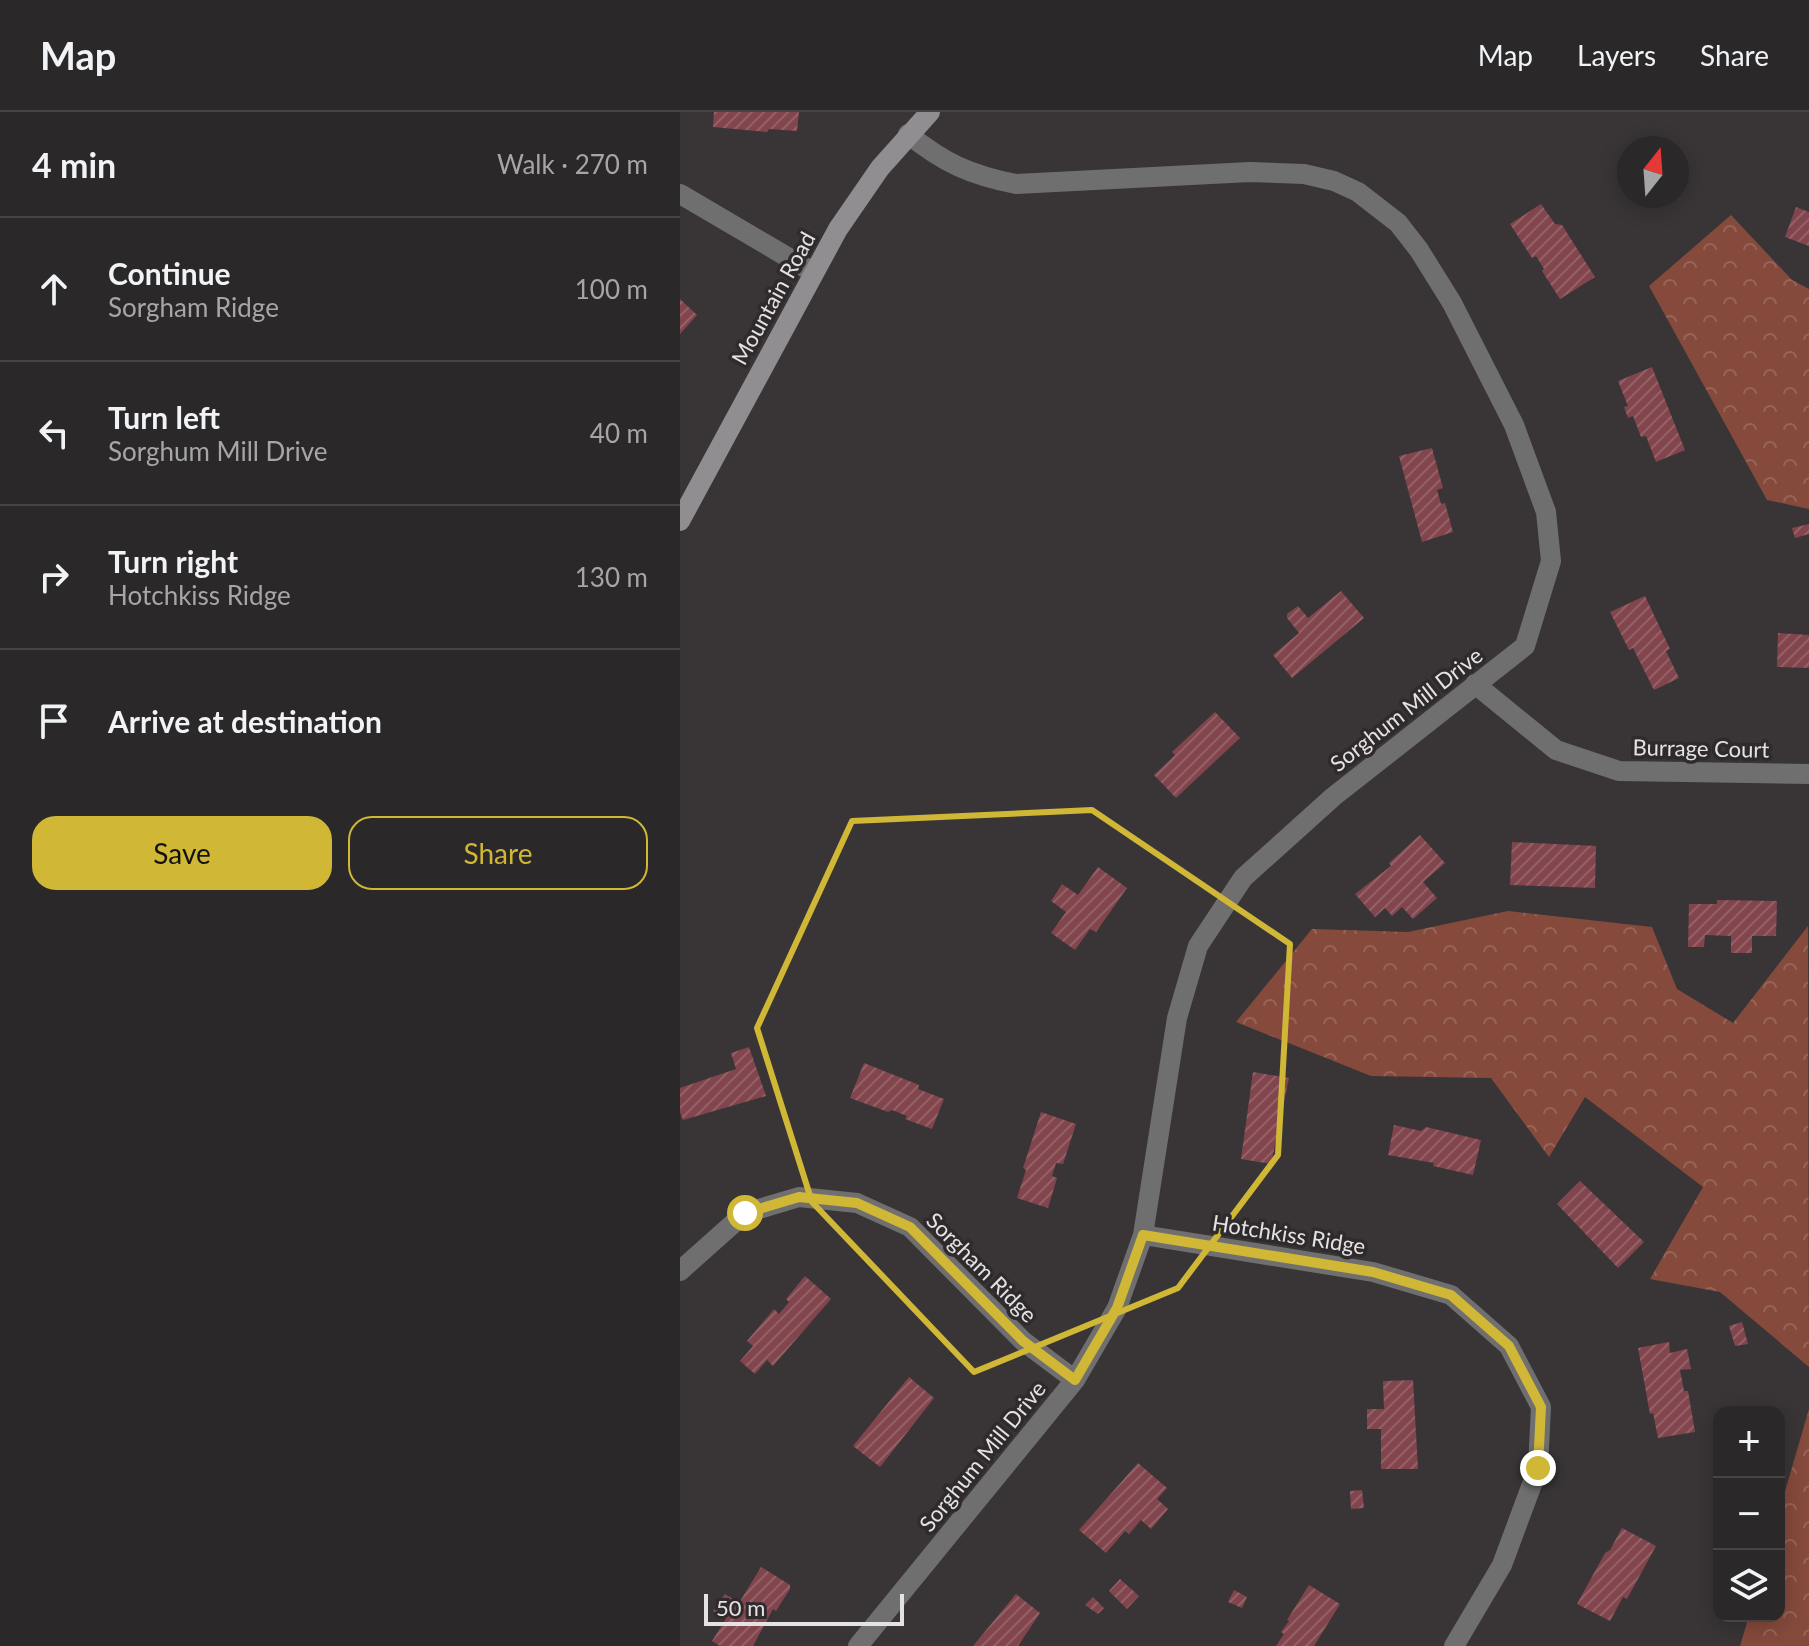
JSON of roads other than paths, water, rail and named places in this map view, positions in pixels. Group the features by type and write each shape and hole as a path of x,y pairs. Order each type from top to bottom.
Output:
{"main road":[{"name":"Mountain Road","path":"680,521 813,272 854,205 908,134 930,112"}],"street":[{"name":"Sorghum Mill Drive","path":"858,1646 1075,1380 1117,1308 1143,1235 1177,1018 1198,946 1243,878 1333,797 1525,646 1551,561 1546,512 1514,425 1452,303 1398,223 1358,192 1334,181 1304,174 1250,172 1016,184 983,178 953,166 908,134"},
{"path":"680,194 813,272"},
{"name":"Burrage Court","path":"1475,684 1556,750 1619,771 1809,774"},
{"name":"Sorgham Ridge","path":"680,1271 745,1213 799,1197 857,1203 910,1227 1023,1341 1075,1380"},
{"name":"Hotchkiss Ridge","path":"1143,1235 1373,1272 1438,1291 1451,1295 1509,1346 1541,1407 1538,1468 1502,1565 1454,1646"}]}
